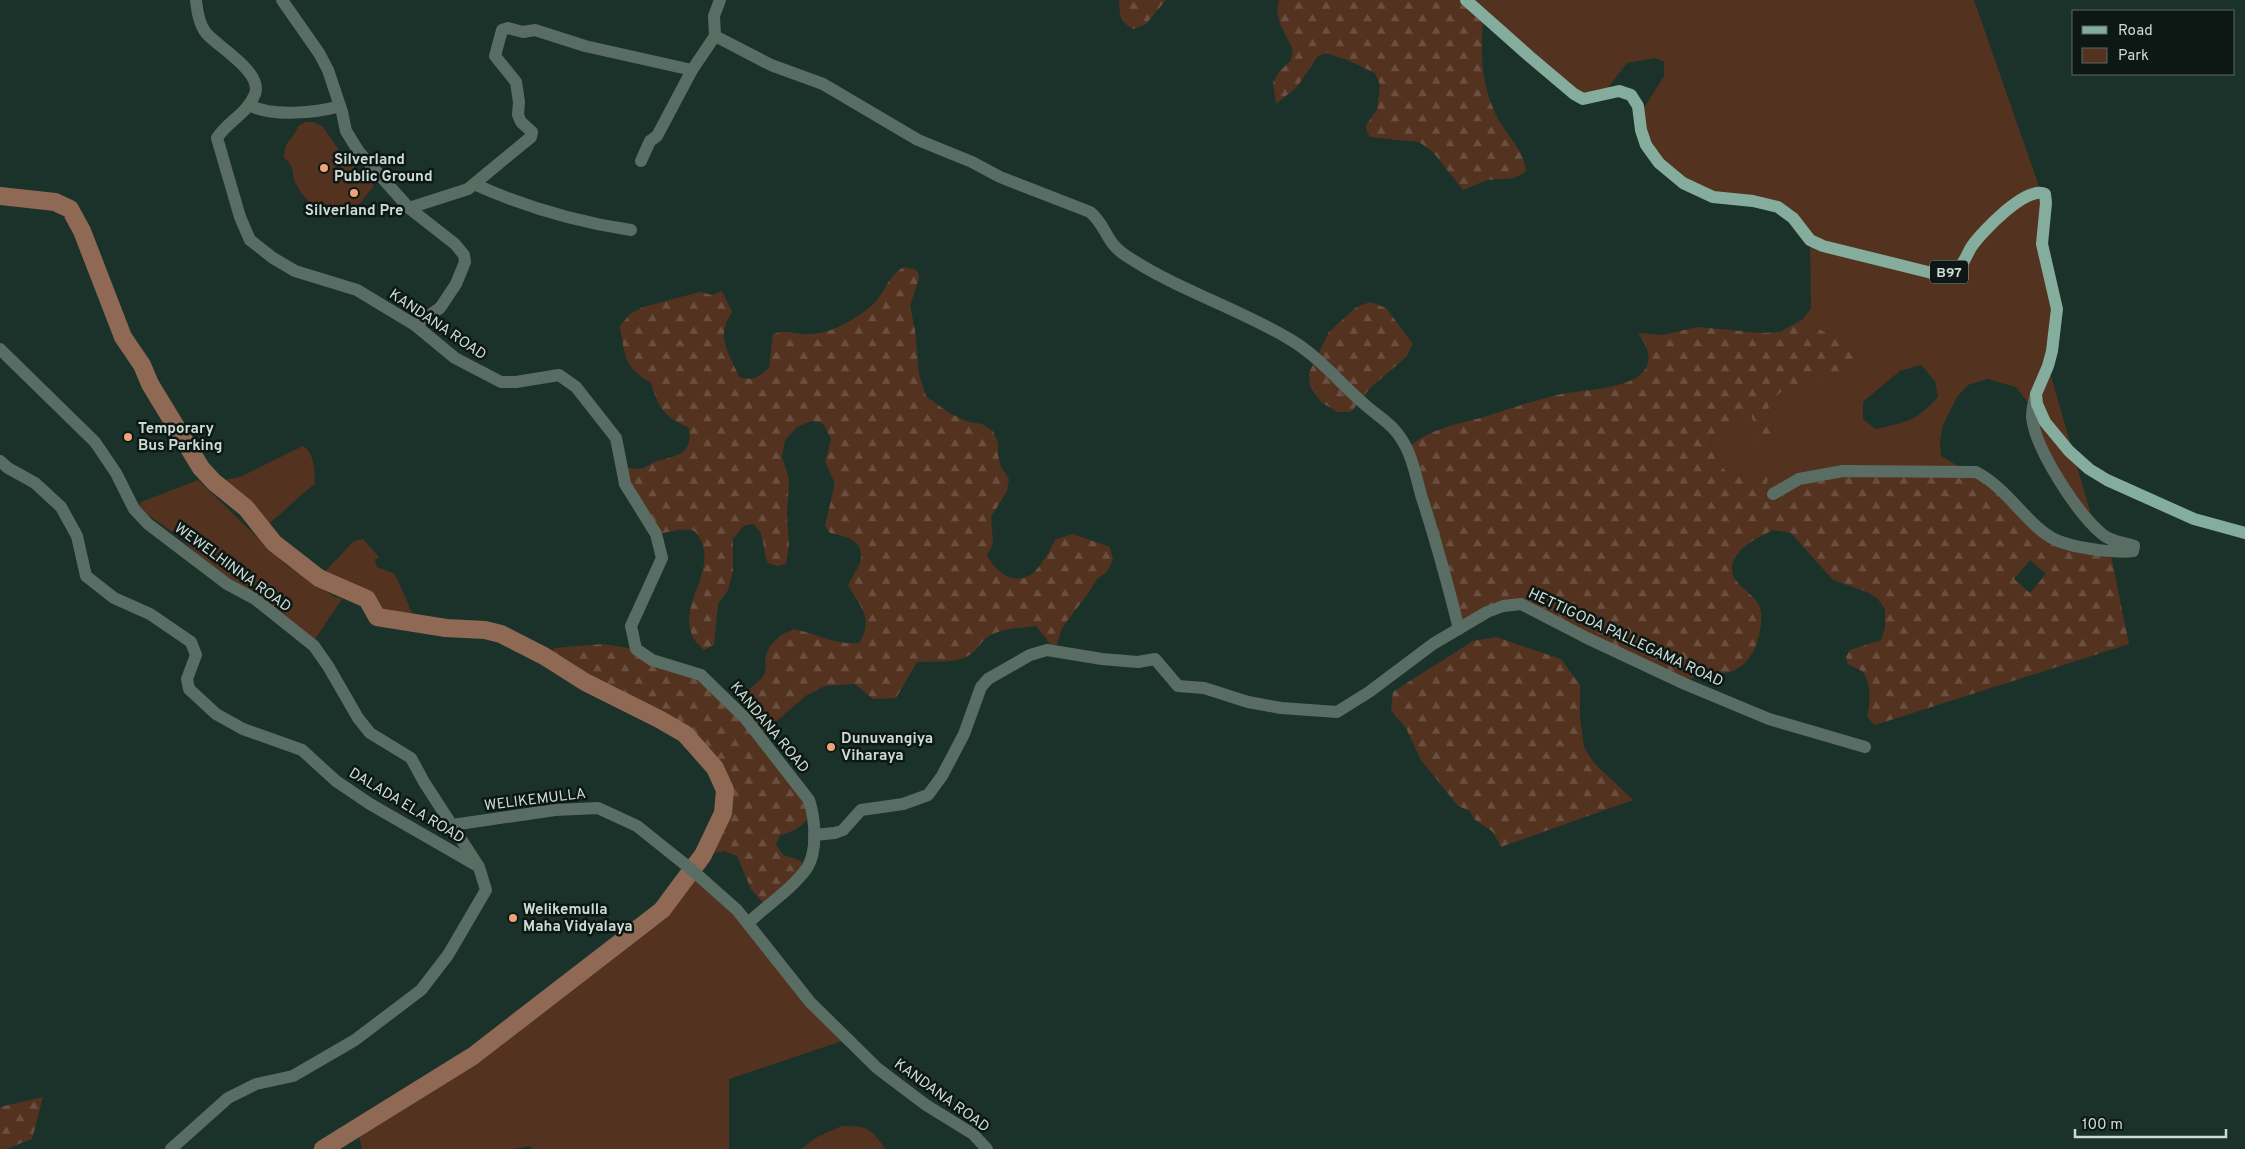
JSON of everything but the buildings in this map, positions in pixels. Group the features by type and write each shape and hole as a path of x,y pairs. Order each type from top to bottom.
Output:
{"main road":[{"name":"B97","path":"1466,0 1528,56 1574,94 1584,99 1619,91 1631,95 1638,106 1641,130 1646,145 1659,163 1683,184 1713,197 1778,207 1793,218 1810,240 1823,246 1940,275 1957,269 1966,259 1972,246 2008,208 2034,194 2041,192 2044,194 2046,203 2042,244 2056,310 2052,351 2036,394"},
{"path":"2036,394 2037,404 2045,422 2069,451 2089,469 2107,480 2194,519 2245,533"}],"street":[{"path":"196,0 198,16 205,32 244,65 255,84 256,92 249,105 281,113 324,110 340,106"},
{"path":"282,0 319,53 328,70 346,132 359,152 409,208 455,244 465,259 456,284 440,308 415,325"},
{"path":"641,161 650,141 657,136 692,70 714,36 714,16 720,0"},
{"path":"409,208 440,200 474,184 487,171 531,137 532,132 521,122 518,115 519,102 516,82 501,65 496,56 502,30 508,28 523,32 535,30 585,46 692,70"},
{"path":"714,36 771,65 822,84 918,140 972,162 1000,176 1090,212 1098,218 1111,244 1126,256 1182,287 1243,313 1292,341 1331,371 1362,403 1391,424 1407,448 1445,571 1458,629"},
{"name":"KANDANA ROAD","path":"249,105 217,138 240,217 250,240 295,271 357,290 415,325 455,358 501,382 516,382 552,375 562,376 571,381 616,438 625,484 656,534 662,558 631,626 636,649 652,660 701,675 745,718 809,800 814,814 814,835 808,867 791,885 748,922 810,1002 877,1068 926,1106 973,1134 987,1149"},
{"path":"474,184 529,206 586,223 632,230"},
{"name":"WEWELHINNA ROAD","path":"0,349 95,442 116,473 134,509 148,524 227,584 255,599 314,646 365,727 378,739 411,758 424,782 479,867 486,890 448,955 421,990 355,1040 293,1076 256,1084 228,1098 171,1149"},
{"path":"1772,494 1799,479 1842,471 1976,472 1987,478 2011,498 2042,530 2055,540 2090,549 2135,550 2134,546 2120,543 2102,534 2070,496 2053,470 2040,443 2032,418 2036,394"},
{"name":"DALADA ELA ROAD","path":"0,460 8,468 35,483 61,507 77,536 86,576 114,598 150,614 191,642 196,655 187,679 189,689 216,714 242,729 302,750 336,781 370,804 479,867"},
{"name":"HETTIGODA PALLEGAMA ROAD","path":"814,835 835,833 843,830 861,810 903,804 928,795 942,776 964,734 981,687 988,679 1038,651 1055,650 1102,659 1138,662 1155,659 1178,686 1204,688 1248,702 1281,708 1337,712 1369,692 1433,644 1458,629 1503,606 1521,604 1587,638 1681,682 1769,719 1865,747"},
{"name":"WELIKEMULLA","path":"452,825 555,810 598,808 637,826 669,850 713,888 748,922"}],"green space":[{"path":"1119,0 1166,0 1146,24 1134,29 1126,24 1122,18"},
{"path":"1279,0 1466,0 1483,17 1482,55 1487,90 1496,115 1522,156 1526,172 1514,178 1487,180 1463,190 1432,151 1419,142 1370,137 1366,125 1377,110 1380,85 1375,73 1326,53 1318,56 1297,87 1276,104 1273,83 1278,73 1291,60 1293,50 1280,24 1277,11"},
{"path":"1466,0 1974,0 2041,192 2042,236 2055,297 2048,366 2094,525 2061,481 2028,403 2016,387 1987,379 1968,385 1957,397 1943,425 1940,442 1941,456 1967,471 1773,494 1767,489 1768,471 1732,476 1718,461 1709,442 1717,430 1750,413 1753,421 1773,430 1768,403 1786,388 1811,379 1842,332 1823,331 1802,320 1811,308 1810,240 1778,207 1713,197 1659,163 1639,116 1664,76 1664,62 1655,58 1627,63 1603,94 1583,99","holes":["1921,365 1935,381 1938,397 1917,416 1895,425 1875,429 1863,419 1863,402 1900,371"]},
{"name":"Silverland Public Ground","path":"305,122 313,122 323,127 341,153 374,186 356,207 344,216 337,218 316,209 296,184 291,165 284,158 287,143 298,126"},
{"path":"904,267 918,272 919,278 910,306 915,330 919,374 926,396 949,413 969,422 982,424 993,431 998,443 1001,467 1009,479 1007,491 991,517 993,544 987,555 991,562 1009,577 1023,578 1037,569 1056,539 1073,534 1110,547 1113,560 1107,572 1097,579 1062,628 1055,650 1036,626 1001,631 989,636 968,656 959,660 917,662 896,698 873,699 855,684 825,686 807,695 759,736 813,812 799,827 791,832 780,835 776,844 783,855 799,860 808,867 766,906 751,889 737,856 724,851 703,855 723,813 725,790 715,768 685,734 585,682 544,656 555,648 602,644 636,649 701,675 745,718 749,690 763,677 766,670 765,658 770,646 781,635 794,629 834,641 859,643 866,620 861,607 848,586 859,564 861,551 859,546 851,539 830,533 825,526 835,483 825,462 831,439 824,425 820,422 811,421 797,427 785,440 782,457 789,479 787,515 789,545 786,564 777,566 768,563 762,537 757,528 753,524 743,526 733,539 733,571 728,590 718,604 714,645 704,650 696,642 691,632 689,620 704,561 704,549 699,537 696,532 687,530 656,534 620,467 644,468 654,462 676,456 686,449 690,437 689,428 663,411 651,383 630,366 625,353 620,326 630,314 643,307 700,292 712,295 722,291 732,312 725,330 725,345 739,377 752,379 769,368 773,334 785,332 821,333 847,323 863,313 875,302 893,276"},
{"path":"1370,302 1386,308 1413,344 1405,358 1370,388 1351,412 1337,412 1321,402 1310,386 1309,373 1329,332 1355,308"},
{"path":"1802,320 1823,331 1842,332 1855,340 1860,354 1846,370 1786,388 1768,403 1773,430 1768,445 1759,447 1749,436 1753,421 1750,413 1717,430 1709,442 1724,469 1732,476 1768,471 1767,489 1773,494 1799,479 1976,472 2042,530 2110,551 2129,644 1875,725 1867,717 1870,694 1866,677 1862,671 1848,664 1846,657 1850,650 1881,640 1885,628 1885,609 1877,598 1867,592 1833,580 1791,533 1773,530 1747,544 1733,561 1733,575 1759,605 1761,622 1760,632 1753,652 1740,667 1731,671 1719,673 1703,668 1685,684 1521,604 1459,629 1407,448 1425,436 1453,425 1551,396 1605,388 1628,382 1637,377 1647,366 1648,351 1638,333 1662,335 1698,327 1761,333 1780,332","holes":["2030,560 2046,574 2030,593 2014,579"]},
{"path":"303,446 312,458 315,484 262,529 245,508 214,482 240,477"},
{"path":"198,480 285,564 333,596 342,599 315,639 216,572 178,536 144,512 139,506 141,502"},
{"path":"363,539 379,557 375,560 377,567 395,574 417,624 377,617 367,599 319,578 354,541"},
{"path":"1496,637 1561,659 1580,685 1580,717 1584,747 1594,763 1633,800 1501,847 1493,832 1474,819 1470,811 1458,806 1421,760 1406,728 1391,710 1393,692 1473,641"},
{"path":"692,870 848,1039 729,1079 729,1149 532,1149 530,1146 514,1149 362,1149 357,1128 473,1056 662,910"},
{"path":"43,1097 32,1139 6,1149 0,1149 0,1107"},
{"path":"842,1126 863,1128 872,1132 885,1149 801,1149 817,1137"}],"waterway":[{"path":"0,196 55,202 70,209 82,231 123,337 142,365 150,384 201,468 214,482 246,508 274,543 319,578 367,599 377,617 446,628 485,630 501,634 544,656 585,682 685,734 715,768 725,790 723,813 703,855 662,910 473,1056 323,1149"}],"place":[{"name":"Silverland Public Ground","path":"324,168"},
{"name":"Silverland Pre","path":"354,193"},
{"name":"Temporary Bus Parking","path":"128,437"},
{"name":"Dunuvangiya Viharaya","path":"831,747"},
{"name":"Welikemulla Maha Vidyalaya","path":"513,918"}]}
